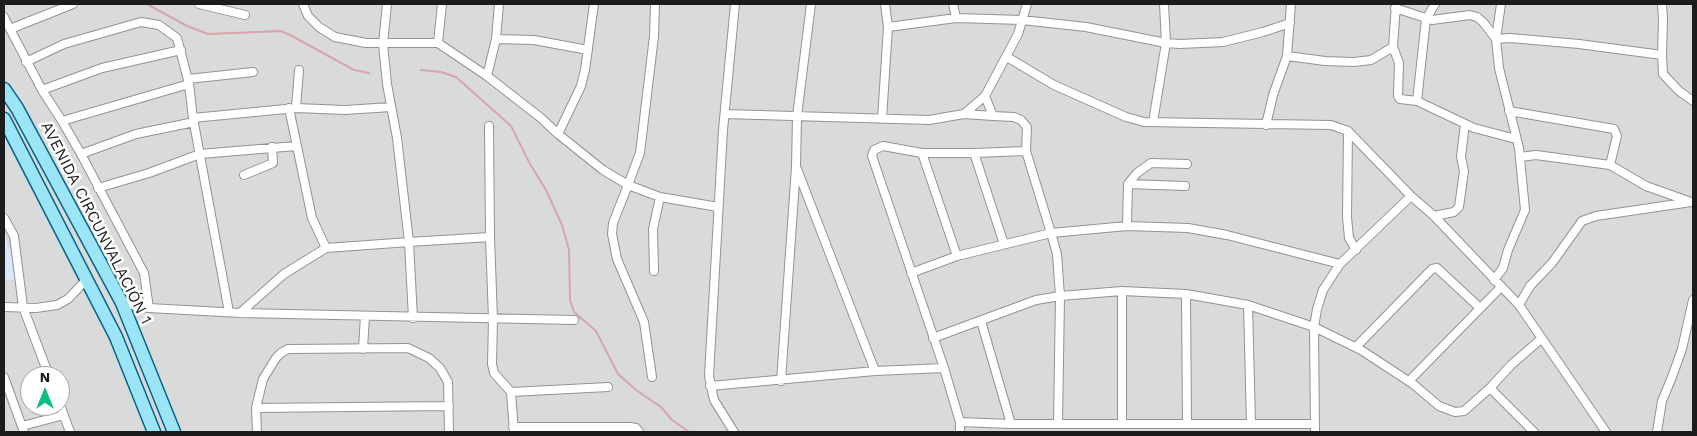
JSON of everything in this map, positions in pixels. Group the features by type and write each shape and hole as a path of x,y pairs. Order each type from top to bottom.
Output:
{"main road":[{"name":"AVENIDA CIRCUNVALACIÓN 1","path":"4,89 17,108 122,303 174,432"},
{"name":"AVENIDA CIRCUNVALACIÓN 1","path":"4,120 116,338 154,432"}],"street":[{"path":"10,29 73,4"},
{"path":"200,4 245,15"},
{"path":"303,4 308,16 319,27 335,37 383,44 438,43 487,76 603,170 628,185 660,197 718,207"},
{"path":"387,4 383,44 397,138 409,242 413,318"},
{"path":"438,43 442,4"},
{"path":"487,76 496,39 499,4"},
{"path":"558,134 581,86 586,70 594,4"},
{"path":"652,377 644,322 617,259 612,234 613,223 640,153 656,4"},
{"path":"734,4 724,114 709,376 714,400 734,432"},
{"path":"781,380 796,167 797,116 811,4"},
{"path":"882,119 888,27 886,4"},
{"path":"953,4 956,18"},
{"path":"964,114 985,96 1018,34 1027,4"},
{"path":"1153,122 1166,43 1164,4"},
{"path":"1266,124 1287,56 1291,4"},
{"path":"1417,101 1426,19 1436,4"},
{"path":"1494,280 1503,268 1508,250 1525,210 1520,157 1499,68 1496,39 1501,4"},
{"path":"1662,4 1663,74 1679,91 1693,101"},
{"path":"1496,39 1477,17 1470,15 1432,20 1396,6 1393,47 1399,63 1399,97 1401,100 1417,101 1474,128 1516,139"},
{"path":"4,17 26,62 81,154 144,273 149,308"},
{"path":"888,27 956,18 1022,20 1086,26 1166,43 1180,44 1223,42 1290,23"},
{"path":"26,62 64,44 140,22 159,25 177,38 189,82 194,120 229,312"},
{"path":"1496,39 1510,38 1579,44 1662,55"},
{"path":"496,39 534,40 588,50"},
{"path":"1287,56 1325,61 1354,62 1371,60 1393,47"},
{"path":"42,90 102,68 181,50"},
{"path":"1007,57 1054,85 1126,117 1144,122 1331,125 1348,131 1411,196 1434,216 1519,305 1540,339 1606,432"},
{"path":"300,70 293,108 296,146 312,218 326,248"},
{"path":"62,121 189,82 253,72"},
{"path":"985,96 993,116"},
{"path":"81,154 136,134 194,120 293,108 345,110 391,107"},
{"path":"1509,111 1614,129 1617,136 1610,165"},
{"path":"724,114 929,120 964,114 1014,117 1021,120 1027,127 1026,151 1057,254 1060,296 1058,424"},
{"path":"1434,216 1454,212 1459,207 1464,171 1461,157 1465,124"},
{"path":"489,126 493,319 492,364 494,374 511,392 513,430 630,427 636,428 639,432"},
{"path":"1348,131 1348,238 1356,250"},
{"path":"98,188 150,173 200,154 296,146"},
{"path":"960,432 960,422 944,368 872,156 874,150 883,146 922,153 1026,151"},
{"path":"244,175 273,163 272,147"},
{"path":"922,153 957,256"},
{"path":"974,153 1004,244"},
{"path":"1520,157 1536,156 1610,165 1646,186 1692,202"},
{"path":"1127,226 1128,184 1137,173 1151,163 1187,164"},
{"path":"796,167 875,371"},
{"path":"1128,184 1185,186"},
{"path":"960,422 1011,424 1251,424 1315,428 1314,327 1323,290 1340,264 1411,196"},
{"path":"654,271 653,229 660,197"},
{"path":"1519,305 1530,286 1552,263 1582,220 1596,216 1692,202"},
{"path":"4,218 14,236 23,307 45,366"},
{"path":"911,273 957,256 1051,233 1127,226 1188,228 1340,264"},
{"path":"240,313 284,274 326,248 490,237"},
{"path":"1356,347 1432,269 1437,268 1480,308"},
{"path":"4,307 57,305 68,299 86,280"},
{"path":"1409,381 1501,287"},
{"path":"933,338 1036,300 1122,291 1186,294 1248,305 1314,327 1356,347 1409,381 1439,406 1455,412 1464,412 1540,339"},
{"path":"1122,291 1122,424"},
{"path":"1186,294 1187,424"},
{"path":"1657,432 1662,401 1680,356 1693,300"},
{"path":"122,303 149,308 240,313 574,320"},
{"path":"1248,305 1251,424"},
{"path":"364,349 365,316"},
{"path":"980,321 1011,424"},
{"path":"257,432 256,408 263,379 276,358 288,349 408,348 429,358 440,368 448,382 449,432"},
{"path":"710,386 875,371 944,368"},
{"path":"4,377 23,429 61,416"},
{"path":"511,392 608,387"},
{"path":"1490,388 1534,432"},
{"path":"256,408 449,406"},
{"path":"64,416 70,432"}],"shaded area":[{"path":"4,4 1693,4 1693,432 4,432"},
{"path":"4,231 12,259 15,280 4,280"}],"waterway":[{"path":"147,4 187,26 208,34 281,31 354,70 369,73"},
{"path":"421,70 441,72 456,77 511,126 530,164 546,190 562,225 569,250 570,300 574,312 596,331 618,374 636,390 661,407 672,420 689,432"}]}
